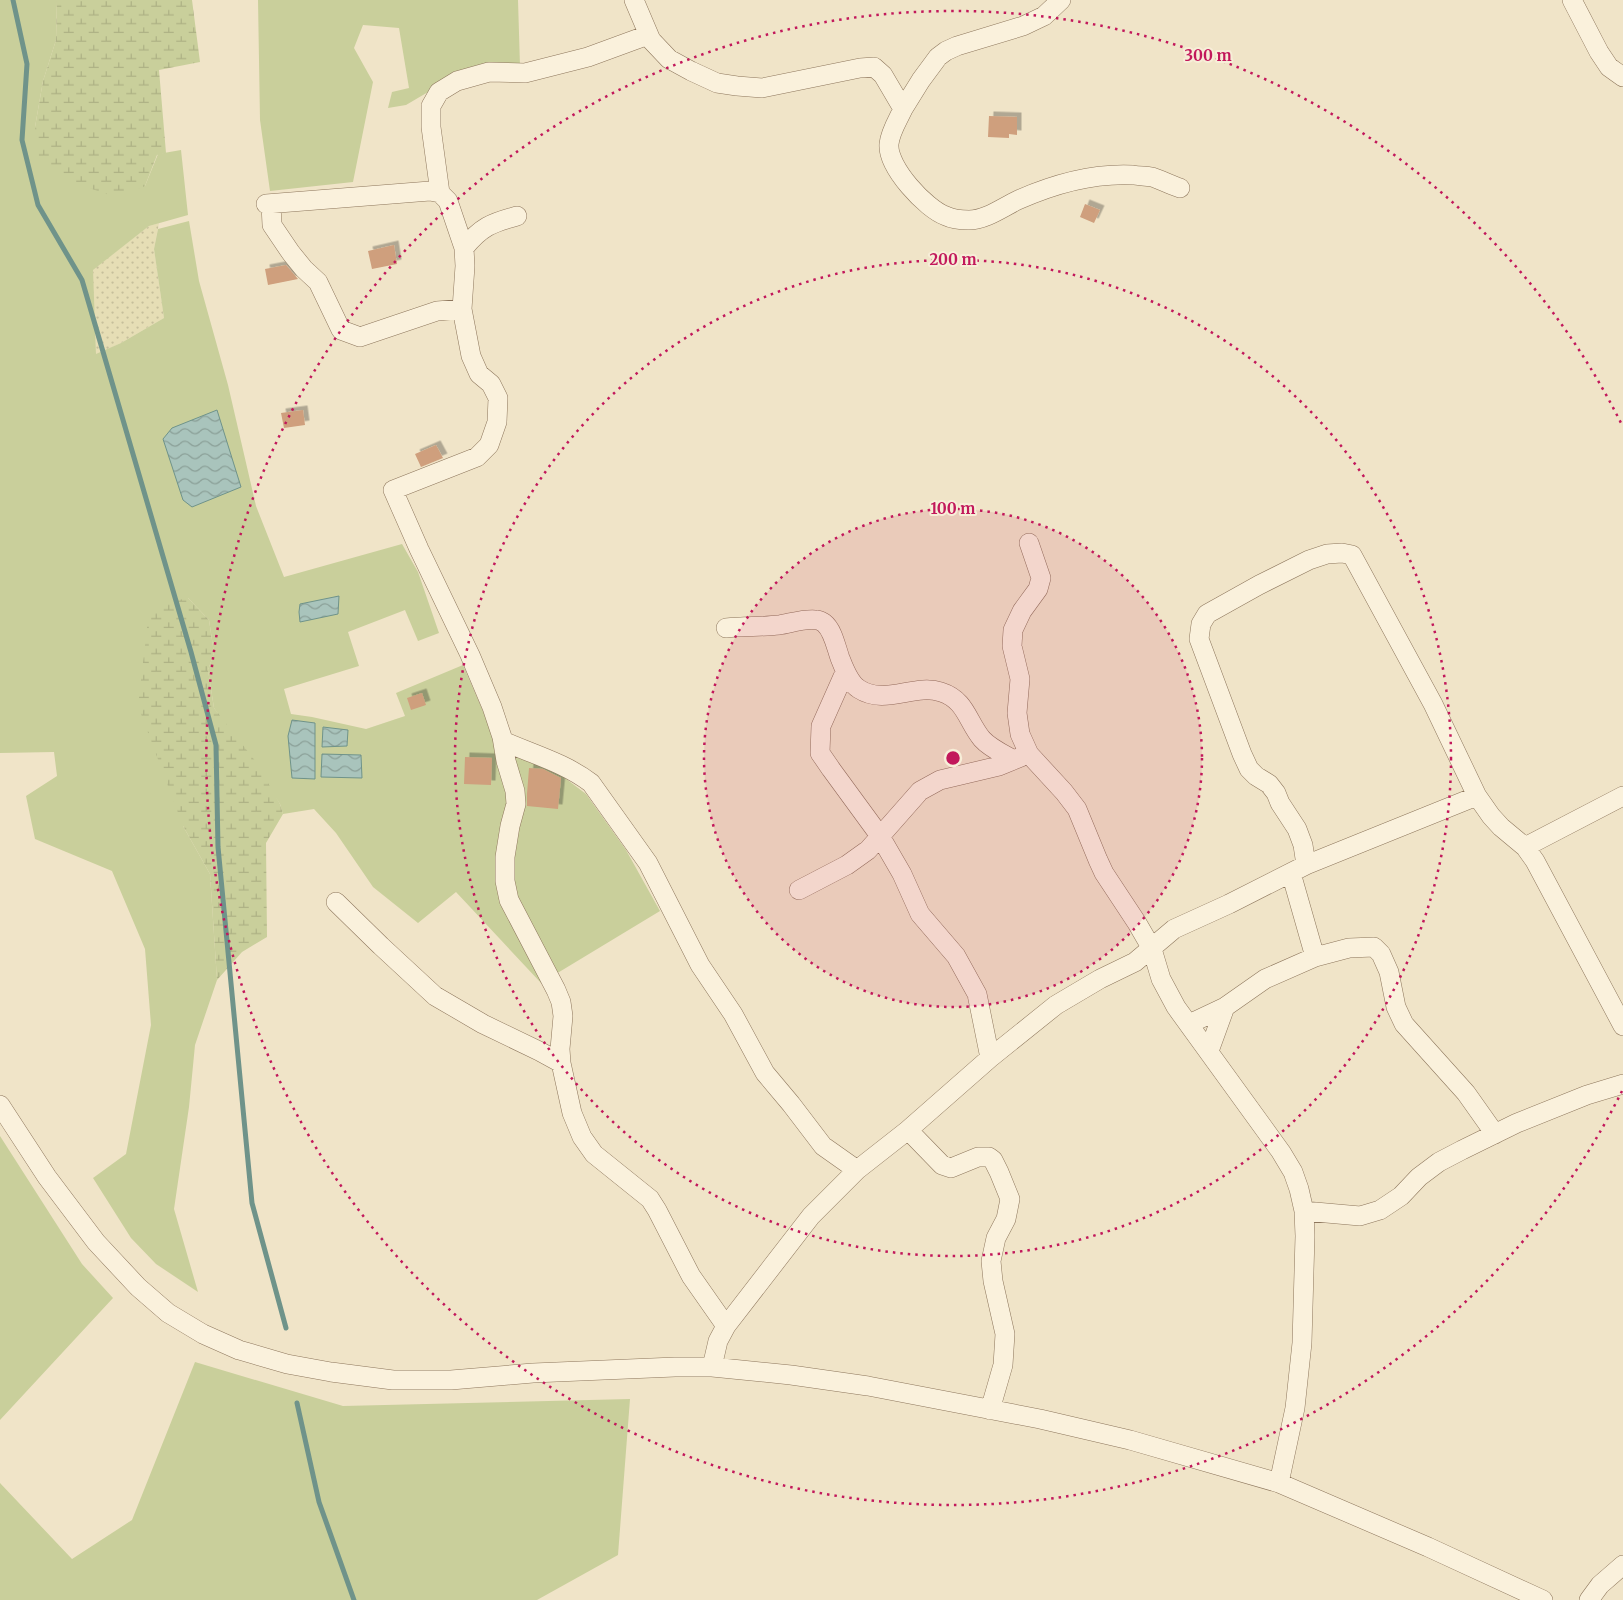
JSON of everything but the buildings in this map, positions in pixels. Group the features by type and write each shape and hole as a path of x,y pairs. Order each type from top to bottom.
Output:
{"street":[{"path":"634,0 651,40 670,59 717,83 762,88 860,68 874,67 882,75 903,109"},
{"path":"1061,0 1044,16 1023,26 957,46 946,51 938,58 903,109 892,131 889,144 890,156 896,167 913,190 933,209 946,216 969,220 982,217 1054,186 1089,178 1120,175 1150,177 1180,188"},
{"path":"1572,0 1599,52 1609,67 1623,77"},
{"path":"440,193 431,127 431,106 439,92 457,81 489,72 525,74 588,57 648,35"},
{"path":"462,309 437,311 360,337 341,330 318,282 291,253 272,225 268,204 430,190 440,193 448,201 464,248 462,309 471,356 479,374 491,384 498,398 497,422 489,445 477,457 393,490 418,549 470,655 492,707 503,741 508,770 515,791 516,804 505,857 504,881 509,900 561,1002 563,1016 560,1049 561,1063 572,1113 582,1137 594,1154 650,1200 691,1276 726,1326"},
{"path":"464,248 474,235 484,228 517,216"},
{"path":"1021,757 1017,713 1020,678 1012,646 1014,630 1022,611 1038,589 1041,578 1029,543"},
{"path":"1315,957 1298,869 1303,845 1276,793 1269,784 1249,769 1242,754 1200,639 1201,624 1207,614 1309,560 1327,554 1342,553 1352,554 1433,704 1478,796 1491,816 1525,847 1535,861 1623,1026"},
{"path":"726,628 750,625 778,625 817,620 824,623 830,632 845,672 858,689 873,695 895,695 918,690 939,691 953,696 964,708 983,740 994,749 1021,757 1064,792 1077,808 1104,873 1152,949 1161,979 1176,1007 1281,1152 1293,1172 1299,1189 1304,1212 1305,1236 1302,1343 1295,1408 1280,1483"},
{"path":"845,672 821,726 820,753 880,836 902,874 920,914 956,956 976,994 990,1058"},
{"path":"503,741 560,765 591,783 648,863 700,965 733,1014 765,1074 791,1104 822,1146 856,1170"},
{"path":"799,890 846,865 868,850 920,791 940,780 999,766 1021,757"},
{"path":"712,1367 718,1341 726,1326 811,1216 856,1170 908,1130 990,1058 1056,1005 1135,962 1174,929 1298,869 1478,796"},
{"path":"1525,847 1623,796"},
{"path":"336,902 435,996 483,1024 561,1063"},
{"path":"1189,1024 1225,1007 1265,979 1315,957 1348,948 1374,947 1381,954 1389,972 1396,1007 1404,1024 1466,1093 1494,1134"},
{"path":"1209,1051 1225,1007"},
{"path":"1304,1212 1360,1216 1380,1210 1401,1196 1419,1177 1439,1162 1517,1123 1623,1084"},
{"path":"0,1106 47,1177 91,1234 138,1287 168,1313 203,1334 239,1350 287,1364 393,1380 450,1380 533,1373 712,1367 849,1383 1040,1419 1130,1440 1280,1483 1428,1547 1543,1600"},
{"path":"908,1130 942,1165 950,1168 978,1157 989,1157 993,1160 1010,1199 1006,1219 996,1238 991,1261 993,1281 1005,1334 1004,1365 990,1410"},
{"path":"1589,1600 1600,1584 1623,1565"}],"shaded area":[{"path":"159,223 154,249 164,318 96,355 92,270 149,226"}],"green space":[{"path":"0,0 57,0 56,40 43,81 35,127 145,186 158,154 181,150 188,215 149,226 93,270 96,354 121,343 164,318 154,249 158,229 189,221 199,281 228,385 256,506 284,577 402,544 418,572 439,633 418,641 405,610 348,632 359,666 284,689 291,714 366,729 405,716 396,693 463,665 486,718 586,794 626,850 660,911 541,983 456,892 418,923 373,887 336,833 314,809 283,814 280,804 214,708 208,670 214,653 209,620 188,598 183,826 210,874 217,980 195,1045 189,1107 174,1209 198,1292 156,1264 131,1238 93,1178 126,1154 151,1025 145,949 112,871 35,839 26,796 57,776 54,752 0,753"},
{"path":"57,0 192,0 200,62 159,70 166,153 157,155 145,186 118,198 69,181 39,157 35,127 43,81 56,40"},
{"path":"258,0 518,0 520,66 457,75 406,105 388,108 392,92 409,88 399,28 363,25 354,48 373,82 353,182 270,191 260,120"},
{"path":"188,598 209,620 214,653 208,670 214,708 256,762 280,804 283,814 266,843 267,937 242,952 217,980 210,874 183,826 138,706 149,611 165,603"},
{"path":"0,1136 82,1264 113,1298 0,1420"},
{"path":"195,1362 343,1406 630,1399 618,1555 537,1600 0,1600 0,1483 72,1559 132,1520"}],"water":[{"path":"217,410 241,487 192,507 183,500 163,439 172,428"},
{"path":"339,596 338,614 300,622 300,604"},
{"path":"292,720 315,723 315,779 292,778 288,736"},
{"path":"323,727 348,730 347,746 322,747"},
{"path":"322,754 361,755 362,778 321,777"}],"waterway":[{"path":"13,0 27,64 22,140 38,205 82,280 191,652 216,745 218,847 252,1203 286,1328"},
{"path":"297,1403 319,1502 354,1600"}]}
